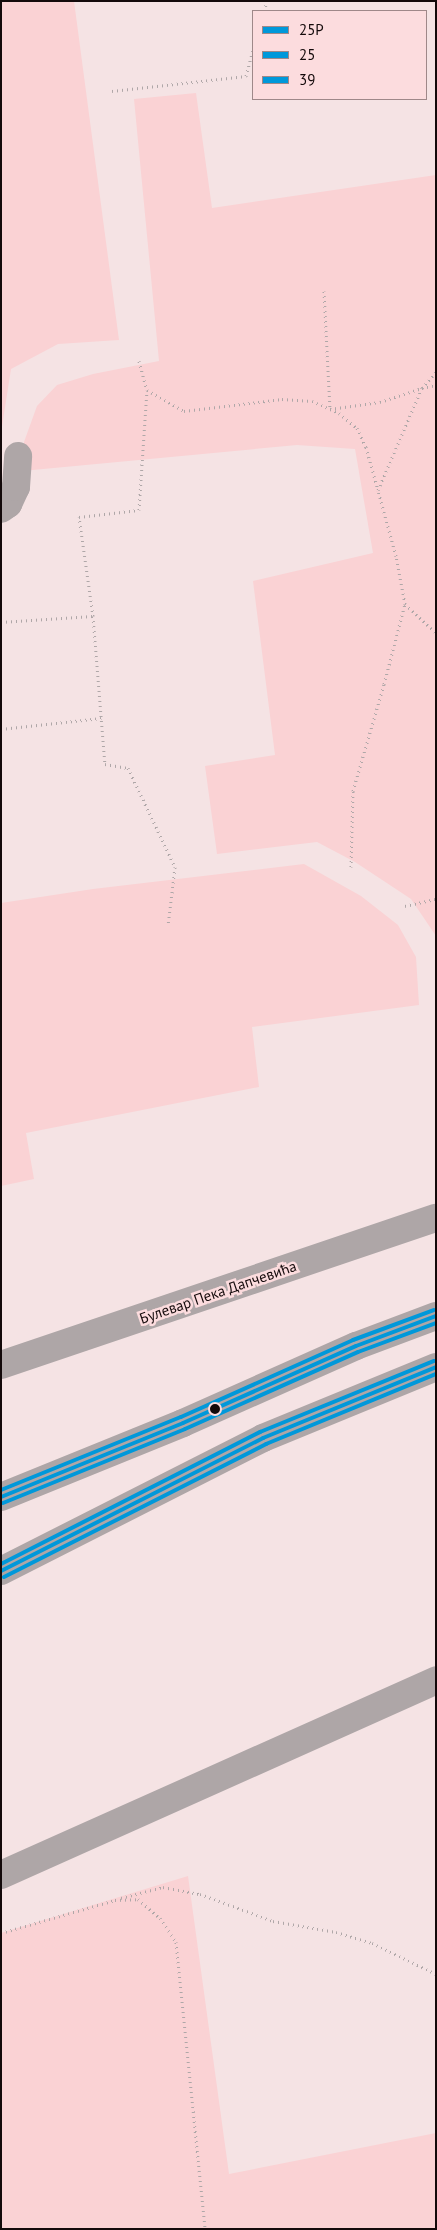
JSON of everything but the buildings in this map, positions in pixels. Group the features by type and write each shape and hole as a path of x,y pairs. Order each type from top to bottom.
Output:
{"street":[{"path":"1,509 8,504 16,487 18,456"},
{"name":"Булевар Пека Дапчевића","path":"1,1365 436,1218"},
{"path":"1,1497 184,1422 356,1346 436,1316"},
{"path":"1,1571 263,1438 436,1366"},
{"path":"1,1875 436,1680"}],"path":[{"path":"112,91 246,76 252,54"},
{"path":"324,291 330,409"},
{"path":"139,361 147,390 139,510 79,517 93,616 105,764 128,768 175,867 168,926"},
{"path":"378,490 422,388 436,372"},
{"path":"330,409 380,402 436,385"},
{"path":"147,390 184,411 282,399 312,401 339,413 357,428 366,447 396,556 404,604 384,684 353,791 351,867"},
{"path":"404,604 436,633"},
{"path":"1,622 93,616"},
{"path":"1,728 101,718"},
{"path":"405,906 436,900"},
{"path":"1,1933 163,1887 200,1894 273,1921 336,1932 372,1943 436,1974"},
{"path":"115,1900 138,1900 160,1918 176,1942 205,2229"}],"shaded area":[{"path":"1,1 74,1 119,340 58,344 11,369 1,433"},
{"path":"196,93 212,208 436,175 436,936 411,899 355,862 317,842 217,854 205,766 275,755 253,581 373,553 355,449 297,445 22,471 24,442 37,406 57,385 93,374 159,361 134,99"},
{"path":"304,864 361,896 398,925 416,957 419,1005 252,1027 259,1087 26,1133 34,1179 1,1186 1,903 93,889"},
{"path":"188,1876 229,2174 436,2133 436,2229 1,2229 1,1933"}],"transit line":[{"name":"39","path":"1,1490 181,1417 353,1340 434,1310"},
{"name":"25P","path":"1,1497 183,1423 356,1346 436,1316"},
{"name":"25","path":"3,1503 185,1429 358,1352 436,1323"},
{"name":"39","path":"1,1564 260,1432 434,1361"},
{"name":"25P","path":"1,1571 263,1438 436,1367"},
{"name":"25","path":"4,1577 266,1444 436,1374"}]}
